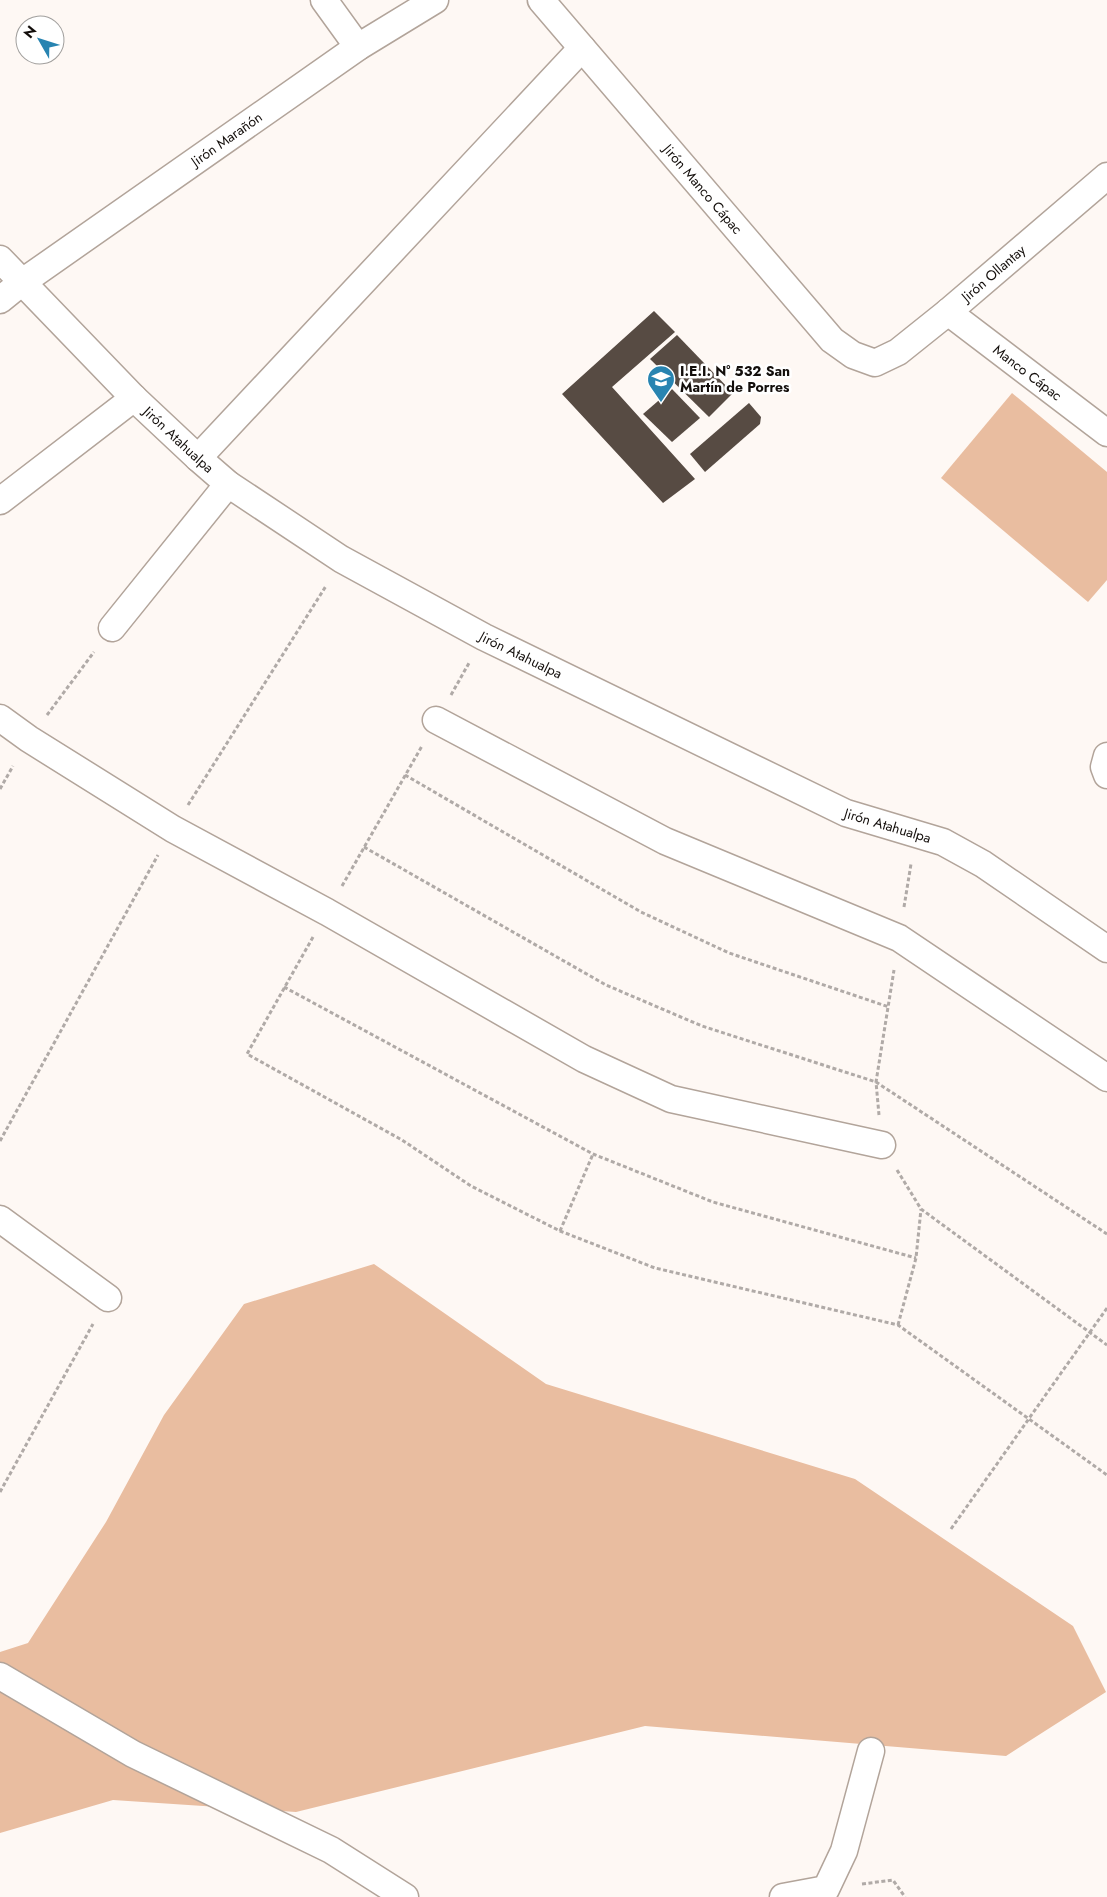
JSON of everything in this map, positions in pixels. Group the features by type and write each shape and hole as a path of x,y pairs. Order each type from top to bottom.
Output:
{"street":[{"path":"324,0 358,47"},
{"name":"Jirón Marañón","path":"0,300 21,283 358,47 435,0"},
{"name":"Jirón Manco Cápac","path":"541,0 832,340 853,355 875,363"},
{"path":"198,458 582,48"},
{"name":"Jirón Ollantay","path":"875,363 898,352 948,312 1107,176"},
{"name":"Jirón Atahualpa","path":"0,260 134,398 198,458 228,484 341,559 484,637 846,813 943,842 983,864 1107,948"},
{"name":"Manco Cápac","path":"948,312 1107,433"},
{"path":"0,501 134,398"},
{"path":"112,628 228,484"},
{"path":"0,718 28,739 173,828 327,912 584,1059 671,1099 882,1145"},
{"path":"436,720 665,841 899,938 1107,1078"},
{"path":"1107,756 1104,767 1107,775"},
{"path":"0,1219 108,1298"},
{"path":"0,1676 133,1754 331,1850 405,1897"},
{"path":"783,1897 826,1888 844,1851 871,1751"}],"path":[{"path":"0,789 28,739 112,628"},
{"path":"484,637 247,1054 402,1140 471,1186 560,1231 655,1268 898,1325 1107,1476"},
{"path":"405,775 641,912 729,952 888,1006"},
{"path":"916,833 876,1082 882,1145 921,1209 1107,1345"},
{"path":"364,848 606,985 702,1026 876,1082 1107,1234"},
{"path":"284,987 594,1154 713,1202 916,1258"},
{"path":"560,1231 594,1154"},
{"path":"898,1325 916,1258 921,1209"},
{"path":"0,1492 108,1298"},
{"path":"951,1529 1107,1308"},
{"path":"893,1880 905,1897"}],"shaded area":[{"path":"1012,393 1107,472 1107,580 1088,602 941,478"},
{"path":"374,1264 546,1384 855,1479 1073,1626 1106,1692 1006,1756 645,1726 296,1812 113,1800 0,1833 0,1652 28,1643 106,1522 164,1415 244,1304"}],"building":[{"path":"654,311 675,332 612,387 695,479 663,503 562,394"},
{"path":"677,335 733,393 709,417 650,359"},
{"path":"672,389 700,418 672,442 643,414"},
{"path":"749,403 761,417 760,424 705,472 690,454"}],"place":[{"name":"I.E.I. N° 532 San Martín de Porres","path":"661,403"}]}
